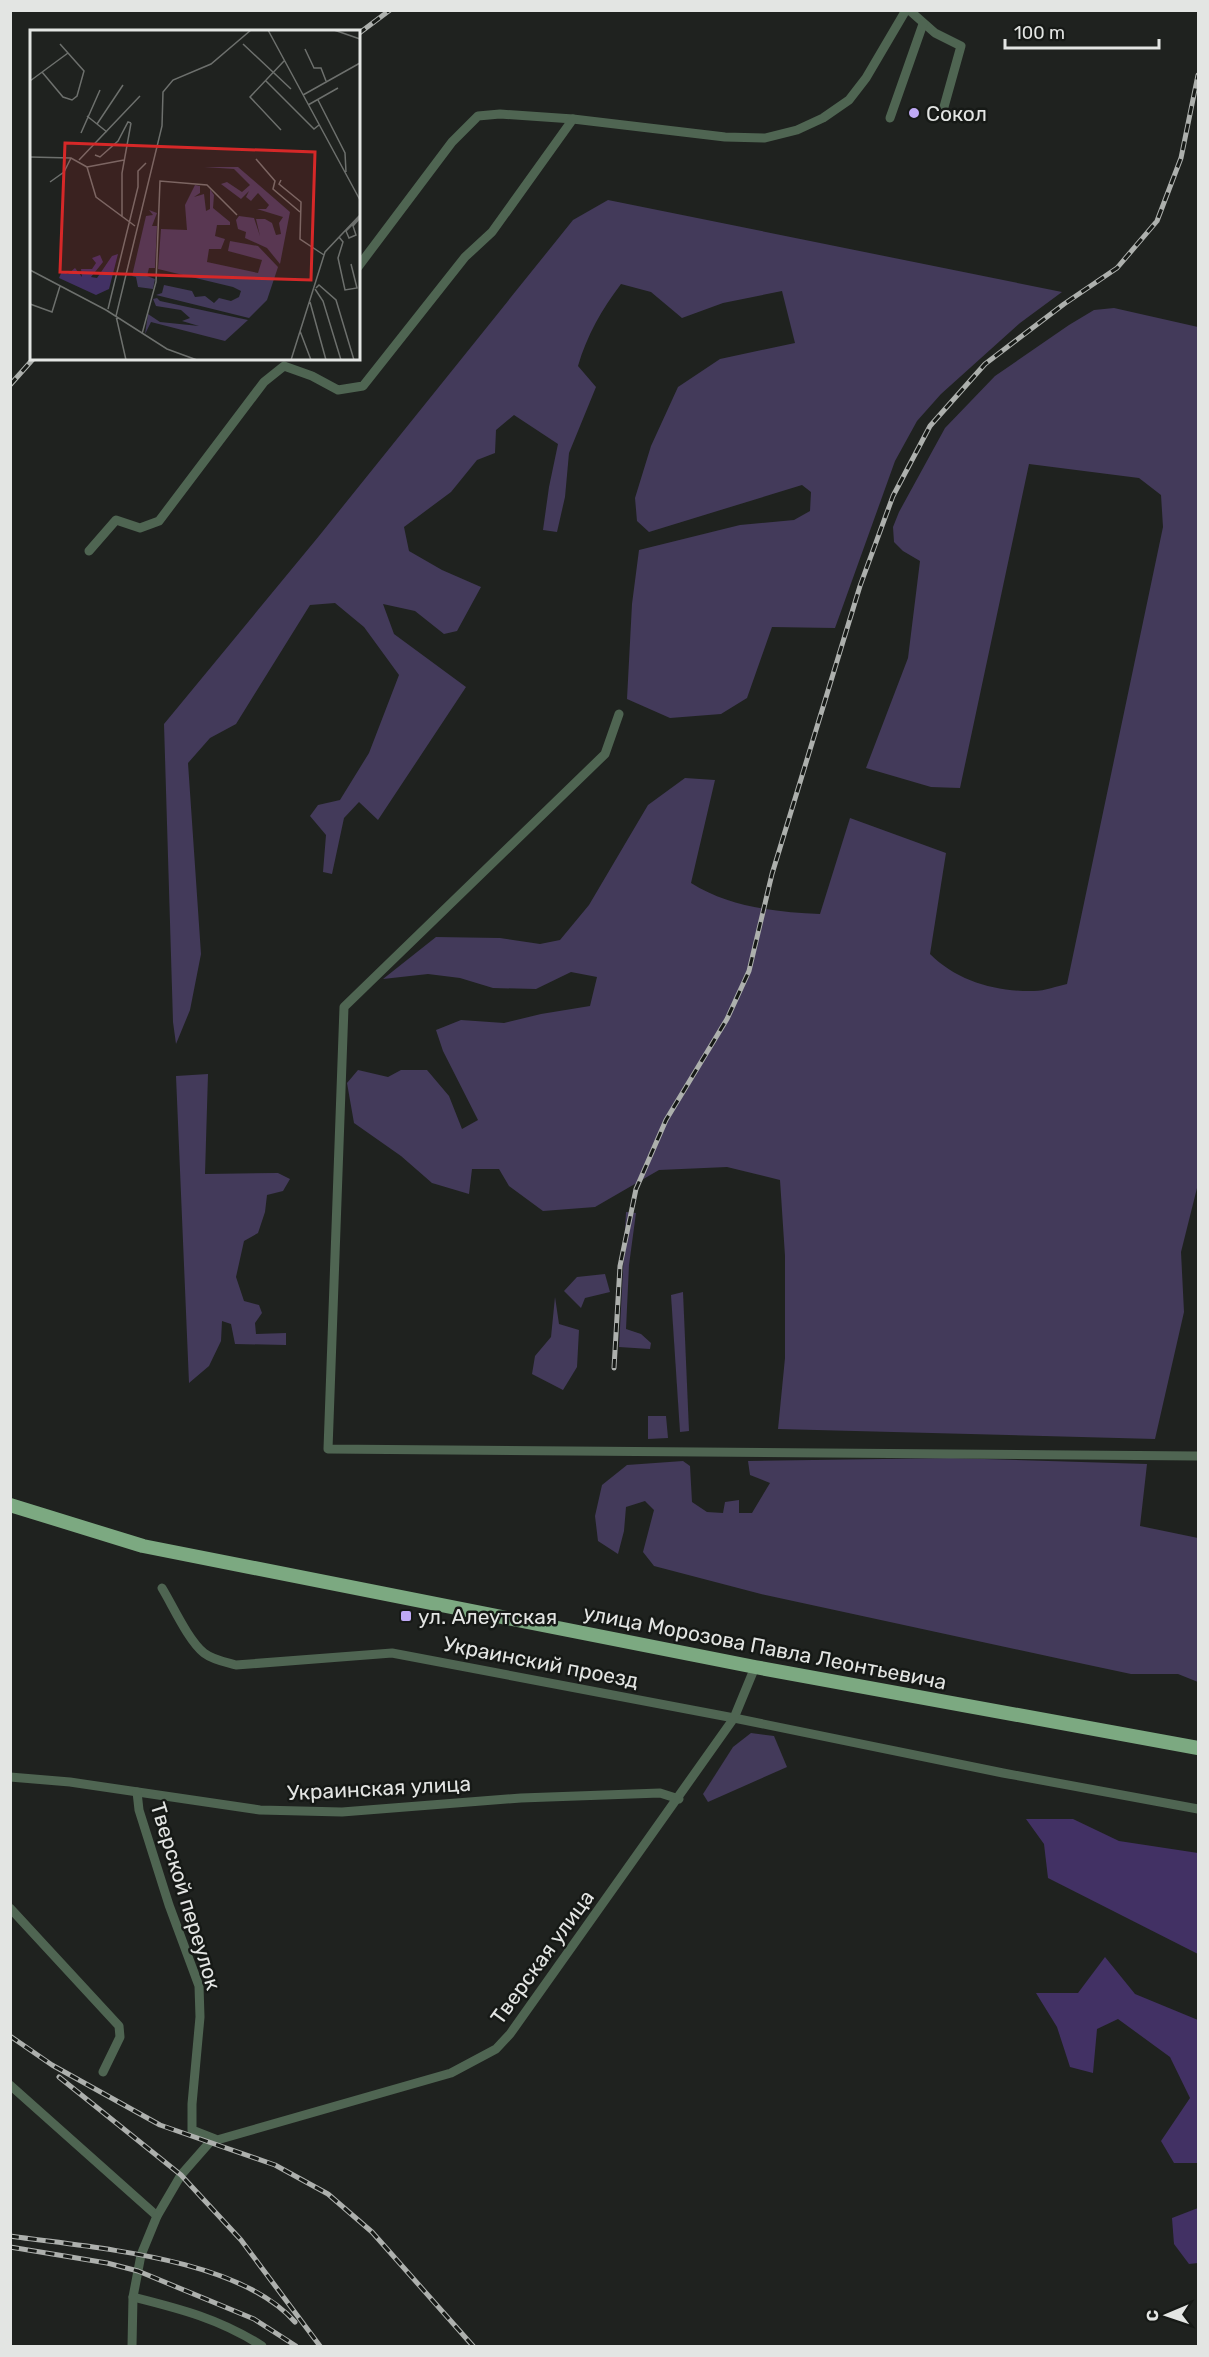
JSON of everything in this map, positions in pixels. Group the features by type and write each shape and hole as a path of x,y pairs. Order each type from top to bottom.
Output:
{"main road":[{"name":"улица Морозова Павла Леонтьевича","path":"10,1505 143,1546 755,1667 1198,1748"}],"street":[{"path":"360,264 452,142 478,116 500,114 573,119 725,137 765,138 797,130 823,118 849,100 866,78 907,10 935,33 961,46 942,114"},
{"path":"890,118 923,24"},
{"path":"89,551 116,520 140,528 159,521 264,382 284,366 312,376 338,390 363,386 465,257 492,232 573,119"},
{"path":"619,714 605,754 344,1007 328,1449 1198,1456"},
{"name":"Украинский проезд","path":"162,1588 203,1653 236,1665 392,1653 1198,1809"},
{"name":"Тверская улица","path":"215,2139 451,2073 496,2049 510,2034 679,1799 734,1718 755,1667"},
{"name":"Украинская улица","path":"10,1777 70,1782 260,1810 342,1812 521,1798 660,1793 679,1799"},
{"name":"Тверской переулок","path":"137,1792 139,1810 169,1905 199,1986 200,2017 192,2104 192,2130 215,2139"},
{"path":"10,1908 119,2026 120,2037 103,2072"},
{"path":"10,2085 157,2216"},
{"path":"132,2346 133,2297 141,2255 157,2216 182,2175 215,2139"},
{"path":"133,2297 184,2310 232,2328 262,2346"}],"shaded area":[{"path":"608,200 1062,292 1020,323 941,394 917,421 895,461 835,628 772,627 747,698 721,714 670,718 627,699 632,604 639,550 740,525 794,520 810,511 811,492 802,485 649,532 637,521 635,498 651,446 678,387 720,359 795,343 782,291 723,303 682,318 651,292 621,284 596,323 578,366 596,387 569,453 565,497 557,532 543,530 558,444 514,415 496,430 495,453 477,460 451,492 404,527 409,551 442,570 481,587 457,631 444,634 415,611 383,604 394,634 466,687 378,820 359,802 344,818 332,874 323,872 326,835 310,816 318,805 340,800 369,753 399,675 364,627 335,603 310,605 236,724 210,738 188,763 201,954 190,1010 176,1044 173,1022 164,724 319,536 573,220"},
{"path":"1114,308 1198,327 1198,1184 1181,1252 1184,1312 1155,1439 778,1429 785,1358 785,1256 780,1180 727,1167 659,1170 595,1207 543,1211 509,1186 499,1169 472,1169 469,1194 432,1183 401,1156 354,1123 347,1083 358,1070 388,1077 401,1070 427,1070 449,1096 462,1129 478,1120 443,1051 436,1030 461,1020 504,1023 590,1006 597,977 571,972 536,989 493,988 460,978 428,974 383,979 436,937 500,938 540,944 560,940 589,905 648,805 685,778 715,780 691,883 721,898 753,907 820,914 850,818 946,853 930,954 941,963 965,978 992,987 1038,991 1067,984 1163,527 1161,495 1139,478 1029,464 960,788 931,787 866,768 908,658 920,561 903,551 894,542 893,527 899,512 945,428 995,376 1094,310"},
{"path":"208,1074 205,1174 278,1173 290,1179 283,1191 267,1195 265,1212 258,1233 244,1241 236,1277 244,1301 259,1305 262,1313 255,1323 256,1334 286,1333 286,1345 235,1344 231,1324 222,1321 221,1341 209,1366 189,1383 176,1076"},
{"path":"626,1212 636,1213 629,1265 626,1329 641,1334 651,1343 650,1349 619,1347"},
{"path":"605,1274 610,1292 585,1298 581,1308 564,1291 577,1277"},
{"path":"683,1292 689,1431 680,1432 671,1295"},
{"path":"555,1297 559,1324 579,1330 577,1367 563,1390 532,1374 535,1356 551,1337"},
{"path":"648,1416 666,1416 668,1438 648,1439"},
{"path":"951,1458 1147,1464 1140,1526 1198,1538 1198,1682 1178,1674 1131,1674 1084,1664 761,1594 654,1566 643,1552 654,1510 645,1501 626,1507 624,1531 618,1554 598,1541 595,1516 602,1485 627,1465 683,1461 690,1466 692,1502 707,1512 723,1513 725,1502 739,1500 739,1513 752,1513 770,1483 750,1475 748,1461"},
{"path":"751,1733 774,1736 787,1767 708,1802 703,1794 733,1747"},
{"path":"1026,1819 1073,1819 1119,1841 1198,1853 1198,1954 1048,1878 1044,1844"},
{"path":"1105,1957 1135,1994 1198,2020 1198,2163 1174,2163 1161,2141 1190,2098 1170,2057 1118,2019 1097,2029 1093,2073 1070,2067 1057,2027 1036,1993 1078,1993"},
{"path":"1198,2208 1198,2263 1189,2264 1174,2244 1172,2218"}],"railway":[{"path":"360,32 390,10"},
{"path":"614,1368 620,1266 636,1189 666,1120 727,1019 749,971 772,874 860,586 893,496 930,426 985,364 1064,304 1117,268 1157,221 1181,158 1198,75"},
{"path":"10,385 32,360"},
{"path":"10,2036 52,2065 160,2125 275,2165 328,2194 372,2232 473,2346"},
{"path":"59,2077 181,2175 241,2240 320,2346"},
{"path":"10,2236 121,2251 201,2269 238,2283 270,2300 295,2322"},
{"path":"10,2247 107,2263 138,2271 254,2319 296,2346"}],"place":[{"name":"Сокол","path":"914,113"},
{"name":"ул. Алеутская","path":"406,1616"}]}
